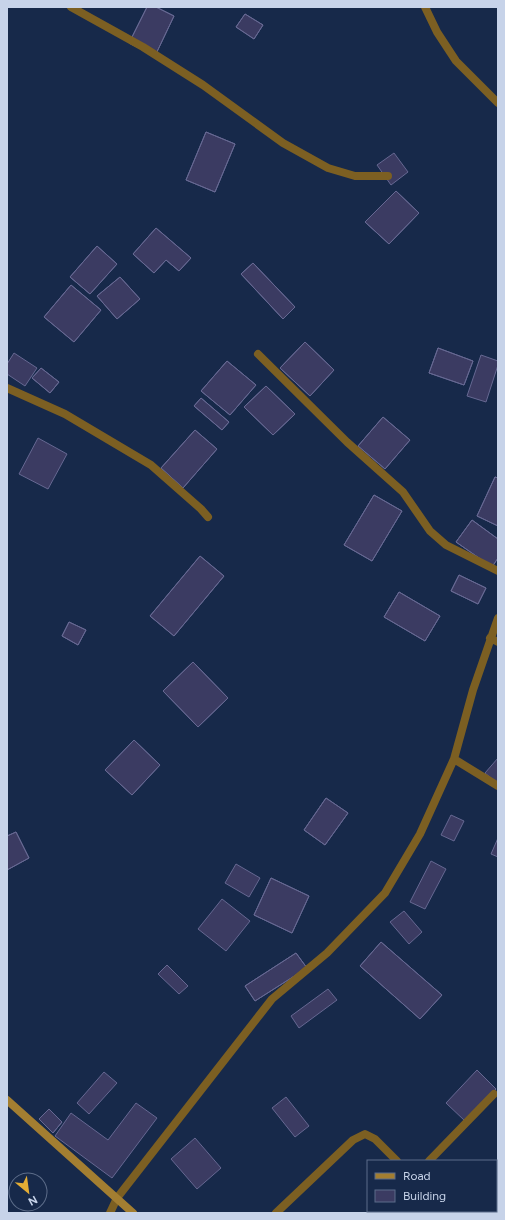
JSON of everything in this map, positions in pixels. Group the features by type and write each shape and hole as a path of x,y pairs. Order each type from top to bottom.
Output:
{"street":[{"path":"71,7 143,47 203,85 284,144 328,168 354,176 388,176"},
{"path":"425,7 437,32 456,61 498,103"},
{"path":"258,354 347,442 403,492 430,531 446,545 498,571"},
{"path":"7,388 65,414 151,465 208,517"},
{"path":"110,1213 117,1198 272,999 327,953 385,893 420,834 454,759 474,690 494,640 498,618"},
{"path":"454,759 498,786"},
{"path":"429,1160 494,1094"},
{"path":"7,1100 133,1213"},
{"path":"276,1213 353,1140 365,1134 375,1139 396,1160"}],"building":[{"path":"147,7 156,7 174,16 155,56 129,43"},
{"path":"147,7 156,7 174,16 155,56 129,43"},
{"path":"245,14 263,25 254,39 236,27"},
{"path":"245,14 263,25 254,39 236,27"},
{"path":"206,132 235,144 215,192 186,180"},
{"path":"206,132 235,144 215,192 186,180"},
{"path":"394,153 408,172 391,185 377,165"},
{"path":"396,191 419,213 389,244 365,222"},
{"path":"396,191 419,213 389,244 365,222"},
{"path":"156,228 191,258 179,271 166,260 154,273 133,254"},
{"path":"156,228 191,258 179,271 166,260 154,273 133,254"},
{"path":"97,246 117,264 90,294 70,277"},
{"path":"97,246 117,264 90,294 70,277"},
{"path":"253,263 295,307 283,319 241,274"},
{"path":"253,263 295,307 283,319 241,274"},
{"path":"120,277 140,299 117,319 97,296"},
{"path":"120,277 140,299 117,319 97,296"},
{"path":"71,285 101,310 74,342 44,317"},
{"path":"71,285 101,310 74,342 44,317"},
{"path":"305,342 334,370 310,396 280,368"},
{"path":"305,342 334,370 310,396 280,368"},
{"path":"438,348 473,361 464,385 429,373"},
{"path":"438,348 473,361 464,385 429,373"},
{"path":"14,353 37,368 25,386 7,374 7,364"},
{"path":"481,355 498,361 486,402 467,396"},
{"path":"227,361 256,385 230,415 201,391"},
{"path":"227,361 256,385 230,415 201,391"},
{"path":"41,368 59,382 50,393 32,378"},
{"path":"41,368 59,382 50,393 32,378"},
{"path":"266,386 295,414 273,435 244,407"},
{"path":"266,386 295,414 273,435 244,407"},
{"path":"201,398 229,422 222,430 194,406"},
{"path":"201,398 229,422 222,430 194,406"},
{"path":"383,417 410,440 385,469 358,446"},
{"path":"383,417 410,440 385,469 358,446"},
{"path":"195,430 217,449 183,488 161,468"},
{"path":"195,430 217,449 183,488 161,468"},
{"path":"38,438 67,454 48,489 19,474"},
{"path":"495,477 498,478 498,526 477,516"},
{"path":"495,477 498,478 498,526 477,516"},
{"path":"374,495 402,511 372,561 344,545"},
{"path":"374,495 402,511 372,561 344,545"},
{"path":"472,520 498,539 498,558 492,567 456,542"},
{"path":"472,520 498,539 498,558 492,567 456,542"},
{"path":"200,556 224,576 174,636 150,616"},
{"path":"200,556 224,576 174,636 150,616"},
{"path":"459,575 486,588 478,604 451,591"},
{"path":"459,575 486,588 478,604 451,591"},
{"path":"399,592 440,616 425,641 384,617"},
{"path":"399,592 440,616 425,641 384,617"},
{"path":"69,622 86,630 78,645 62,636"},
{"path":"69,622 86,630 78,645 62,636"},
{"path":"193,662 228,698 198,727 163,691"},
{"path":"193,662 228,698 198,727 163,691"},
{"path":"134,740 160,765 132,795 105,770"},
{"path":"134,740 160,765 132,795 105,770"},
{"path":"498,758 498,784 485,773"},
{"path":"326,798 348,813 325,845 304,830"},
{"path":"326,798 348,813 325,845 304,830"},
{"path":"451,815 464,821 454,841 441,835"},
{"path":"16,832 29,858 7,870 7,836"},
{"path":"16,832 29,858 7,870 7,836"},
{"path":"498,838 498,857 491,854"},
{"path":"431,861 446,869 425,909 410,902"},
{"path":"236,864 260,878 249,897 225,883"},
{"path":"271,878 309,896 292,933 254,915"},
{"path":"271,878 309,896 292,933 254,915"},
{"path":"222,899 250,921 226,951 198,929"},
{"path":"404,911 422,932 409,944 390,922"},
{"path":"381,942 442,995 420,1019 360,966"},
{"path":"381,942 442,995 420,1019 360,966"},
{"path":"296,953 307,968 255,1001 245,986"},
{"path":"296,953 307,968 255,1001 245,986"},
{"path":"167,965 188,986 179,994 158,974"},
{"path":"328,989 337,1000 299,1028 291,1016"},
{"path":"477,1070 496,1089 465,1121 446,1103"},
{"path":"104,1072 117,1083 89,1114 77,1103"},
{"path":"286,1097 309,1126 295,1137 272,1108"},
{"path":"136,1103 157,1118 112,1178 55,1136 71,1113 108,1140"},
{"path":"49,1109 62,1122 53,1133 39,1119"},
{"path":"49,1109 62,1122 53,1133 39,1119"},
{"path":"195,1138 221,1168 197,1189 171,1159"}]}
